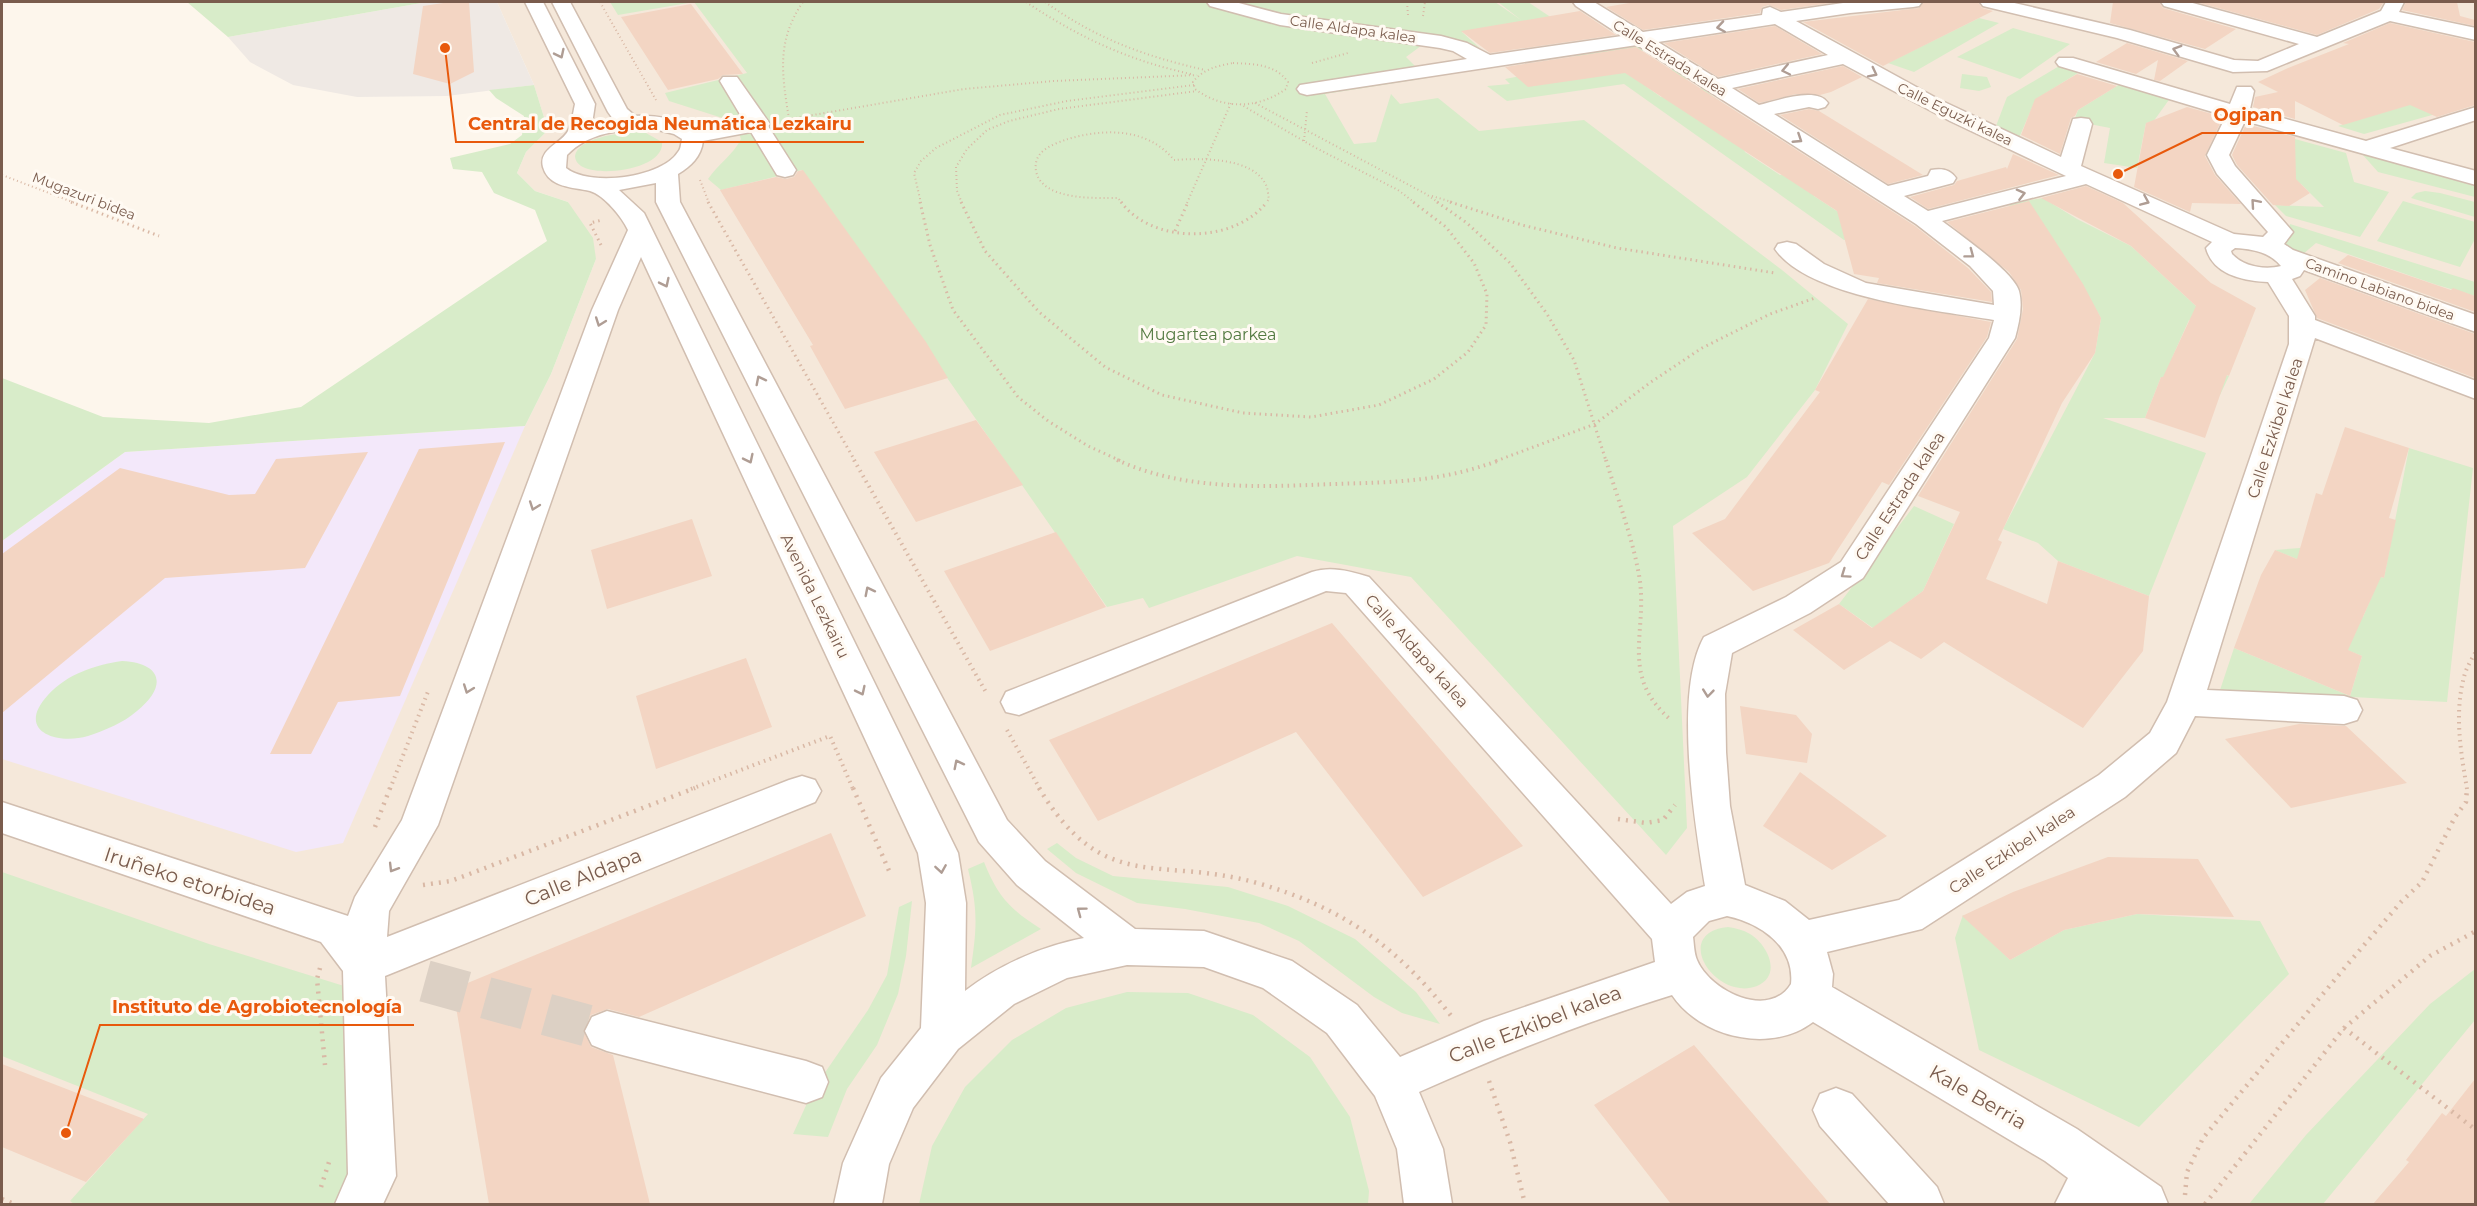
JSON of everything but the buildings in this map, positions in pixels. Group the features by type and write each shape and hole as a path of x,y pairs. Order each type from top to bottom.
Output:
{"street":[{"path":"534,2 585,105 577,136"},
{"path":"561,2 618,112 630,123"},
{"name":"Calle Aldapa kalea","path":"1216,2 1280,19 1441,42 1460,47 1487,62"},
{"name":"Calle Estrada kalea","path":"1582,2 1924,219 1979,261 2006,290 2008,312 2002,338 1852,570 1798,605 1716,646 1707,694 1708,752 1711,807 1727,899"},
{"name":"Calle Eguzki kalea","path":"1750,2 1844,58 1958,117 2150,202 2230,242"},
{"path":"1307,89 1850,7 1913,2"},
{"path":"1989,2 2123,34 2233,66 2260,67 2316,44 2391,8 2475,34"},
{"path":"2170,2 2219,14 2316,44"},
{"path":"2219,14 2238,3"},
{"path":"1715,86 1844,58"},
{"path":"2066,62 2159,91 2239,111 2475,178"},
{"path":"2233,66 2245,84 2239,111 2218,155 2225,170 2281,232 2276,259"},
{"path":"729,81 759,124 785,170"},
{"path":"1756,112 1811,100 1818,103"},
{"path":"2367,148 2475,113"},
{"path":"693,137 690,153 682,162 667,171 630,182 598,185 579,183 564,178 555,170 553,161 557,152 577,136 630,123 667,124 693,137 759,124"},
{"path":"1924,219 2078,172 2081,124"},
{"path":"667,171 670,205 993,831 1031,873 1127,947"},
{"path":"1885,194 1945,178 1939,175"},
{"name":"Avenida Lezkairu","path":"598,185 630,211 640,230 938,853 946,903 943,1035"},
{"path":"359,1204 372,1176 364,965 369,909 419,825 604,310 640,230"},
{"name":"Camino Labiano bidea","path":"2230,242 2218,248 2222,258 2252,273 2276,259 2475,324"},
{"path":"1787,249 1815,269 1844,284 1860,289 2008,312"},
{"name":"Calle Ezkibel kalea","path":"1802,940 1908,916 2112,786 2163,743 2185,702 2302,344 2302,316 2276,259"},
{"path":"2302,324 2475,391"},
{"name":"Calle Aldapa kalea","path":"1005,710 1323,580 1357,585 1676,953"},
{"path":"2185,702 2344,710"},
{"name":"Calle Aldapa","path":"364,965 802,791"},
{"name":"Iruñeko etorbidea","path":"2,818 335,929 364,965"},
{"path":"1727,899 1748,902 1768,911 1787,924 1802,940 1811,959 1813,979 1808,996 1795,1010 1778,1018 1756,1020 1734,1016 1713,1005 1694,990 1676,953 1684,915 1695,906 1727,899"},
{"path":"858,1204 866,1163 897,1093 943,1035 999,990 1061,961 1127,947 1204,949 1277,974 1342,1019 1392,1082 1420,1149 1428,1204"},
{"name":"Calle Ezkibel kalea","path":"1392,1082 1484,1041 1607,996 1676,953"},
{"name":"Kale Berria","path":"1808,996 2061,1145 2089,1188 2164,1203"},
{"path":"606,1031 806,1082"},
{"path":"1836,1110 1920,1204"}],"path":[{"path":"600,2 659,103"},
{"path":"789,119 781,62 786,33 803,2"},
{"path":"1026,2 1059,26 1104,50 1161,68 1197,75"},
{"path":"1045,2 1099,38 1160,60 1206,70"},
{"path":"1160,60 1164,72 1160,78"},
{"path":"759,124 964,89 1054,81 1197,75 1206,70 1233,63 1248,63 1275,70 1288,82 1286,89 1279,95 1255,103 1240,104 1211,100 1197,91 1194,85 1197,75"},
{"path":"1194,85 1067,101 1000,115 946,142 921,160 914,173 930,245 953,310 1018,397 1048,421 1088,446 1136,468 1177,480 1221,485 1296,486 1421,481 1468,472 1595,424 1651,382 1702,348 1770,314 1833,292 1830,283 1844,284"},
{"path":"1197,91 1059,109 1010,121 987,130 968,149 956,167 957,191 968,220 985,251 1039,312 1105,367 1162,395 1243,413 1311,417 1379,405 1434,379 1468,352 1486,325 1487,294 1474,263 1446,227 1398,190 1316,148 1240,104"},
{"path":"1175,231 1205,159 1232,103"},
{"path":"1255,103 1426,194 1467,223 1510,263 1535,297 1574,360 1639,576 1640,678 1658,708 1708,752"},
{"path":"1111,132 1151,140 1167,149 1174,160 1205,159 1233,163 1250,170 1267,185 1269,199 1257,215 1239,225 1213,231 1175,231 1149,226 1135,219 1123,209 1119,198 1076,197 1049,188 1040,180 1035,169 1036,160 1046,150 1070,138 1111,132"},
{"path":"700,174 699,183 704,194 1005,710 1050,807 1064,823 1091,849 1122,863 1137,867 1231,877 1280,891 1329,910 1380,942 1408,965 1456,1022"},
{"name":"Mugazuri bidea","path":"2,175 159,236"},
{"path":"1426,194 1522,225 1617,248 1779,274"},
{"path":"2164,1203 2187,1172 2203,1138 2347,965 2401,902 2422,882 2455,817 2466,802 2467,789 2459,744 2460,705 2464,676 2475,651"},
{"path":"1668,717 1671,726"},
{"path":"420,886 451,881 830,736 890,873"},
{"path":"1618,819 1646,823 1663,820 1675,805 1677,797"},
{"path":"2205,1204 2344,1028 2430,956 2475,931"},
{"path":"2344,1028 2475,1130"},
{"path":"1488,1078 1506,1123 1526,1204"},
{"path":"2,1198 14,1204"}],"shaded area":[{"path":"427,2 497,2 534,85 447,96 357,97 293,85 250,62 228,37"},
{"path":"497,2 2475,2 2475,1204 2,1204 2,541 525,426 551,374 596,259 568,202 535,191 517,173 526,152 548,130 534,85"},
{"path":"525,426 343,843 296,852 2,759 2,541 125,452"}],"green space":[{"path":"187,2 427,2 228,37"},
{"path":"610,2 694,2 618,15"},
{"name":"Mugartea parkea","path":"694,2 1495,2 1521,20 1498,2 1528,2 1558,22 1462,32 1484,52 1433,37 1406,57 1427,78 1325,94 1354,144 1376,142 1391,94 1400,104 1438,98 1479,131 1584,120 1782,270 1848,324 1815,390 1747,477 1673,526 1687,828 1666,855 1411,577 1297,556 1149,608 1143,598 1107,607 802,170 721,190 708,179 741,139 735,122 669,101 665,93 747,73"},
{"path":"1979,18 1999,23 1914,72 1888,63"},
{"path":"2013,28 2070,44 2020,79 1957,57"},
{"path":"1640,45 1646,50 1610,56 1636,76 1674,69 1687,79 1647,87 1661,97 1702,88 1722,103 1745,152 1780,175 1817,165 1814,196 1852,221 1911,225 1844,240 1624,84 1507,101 1487,86 1510,84 1505,79 1526,75 1581,54"},
{"path":"2066,62 2086,68 2041,96 2078,110 2035,101 2019,138 1996,126 2007,97"},
{"path":"1962,74 1987,77 1991,87 1979,91 1960,88"},
{"path":"2475,79 2475,103 2364,134 2338,126"},
{"path":"2125,81 2171,97 2153,122 2146,123 2137,168 2104,163 2110,128 2074,121 2078,110"},
{"path":"534,85 548,130 526,152 517,173 535,191 568,202 593,238 596,259 551,374 525,426 125,452 2,541 2,378 103,417 209,423 301,407 547,241 535,210 494,193 482,172 453,169 450,158 510,144 522,135 524,116 496,98 489,90"},
{"path":"646,133 662,142 660,151 653,159 617,171 592,170 576,161 575,156 583,145 609,135"},
{"path":"2295,139 2346,153 2354,182 2389,192 2360,237 2286,216 2275,205 2324,207 2301,184 2253,182 2295,148"},
{"path":"2362,154 2475,186 2475,197 2378,172"},
{"path":"2425,191 2475,202 2475,217 2411,198 2416,193"},
{"path":"2043,198 2077,219 2131,246 2197,307 2249,304 2245,337 2189,320 2172,358 2229,376 2220,395 2161,377 2145,418 2103,418 2206,453 2149,596 2058,561 2038,543 2003,529 2095,353 2101,318 2069,263 2026,233 2036,220 2007,204"},
{"path":"2403,201 2475,222 2475,239 2460,267 2377,241"},
{"path":"2290,224 2475,282 2475,296 2316,243 2302,255 2284,247"},
{"path":"2409,448 2473,468 2447,702 2220,690 2234,648 2350,696 2362,656 2249,610 2363,617 2374,591 2275,550 2300,548 2384,578"},
{"path":"1914,506 1954,524 1923,591 1873,628 1839,604"},
{"path":"122,661 146,666 156,677 153,693 147,702 132,715 108,729 76,738 53,736 38,726 36,718 39,707 48,695 64,681 102,665"},
{"path":"1057,843 1076,858 1113,876 1228,887 1288,906 1355,939 1416,992 1440,1024 1402,1013 1374,997 1299,941 1259,923 1185,909 1137,903 1076,873 1047,849"},
{"path":"984,862 994,884 1006,901 1041,929 971,968 976,918 968,869"},
{"path":"2,872 209,944 344,986 354,1167 341,1204 74,1204 70,1201 148,1114 2,1056"},
{"path":"912,901 906,956 898,994 877,1045 847,1089 828,1137 793,1134 813,1090 868,1010 887,975 899,907"},
{"path":"2137,914 2260,921 2289,974 2139,1127 1979,1050 1955,938 1963,915 2010,960 2064,930"},
{"path":"1728,927 1750,934 1767,952 1771,967 1769,975 1757,986 1742,988 1727,984 1705,965 1701,953 1702,941 1711,932"},
{"path":"2475,969 2475,1020 2323,1204 2249,1204 2306,1135 2430,1004"},
{"path":"1127,992 1188,993 1253,1015 1310,1057 1350,1117 1369,1191 1368,1204 919,1204 932,1146 965,1087 1012,1040 1066,1008"}],"tunnel":[{"path":"425,981 607,1031"}],"place":[{"name":"Central de Recogida Neumática Lezkairu","path":"445,48"},
{"name":"Ogipan","path":"2118,174"},
{"name":"Instituto de Agrobiotecnología","path":"66,1133"}]}
